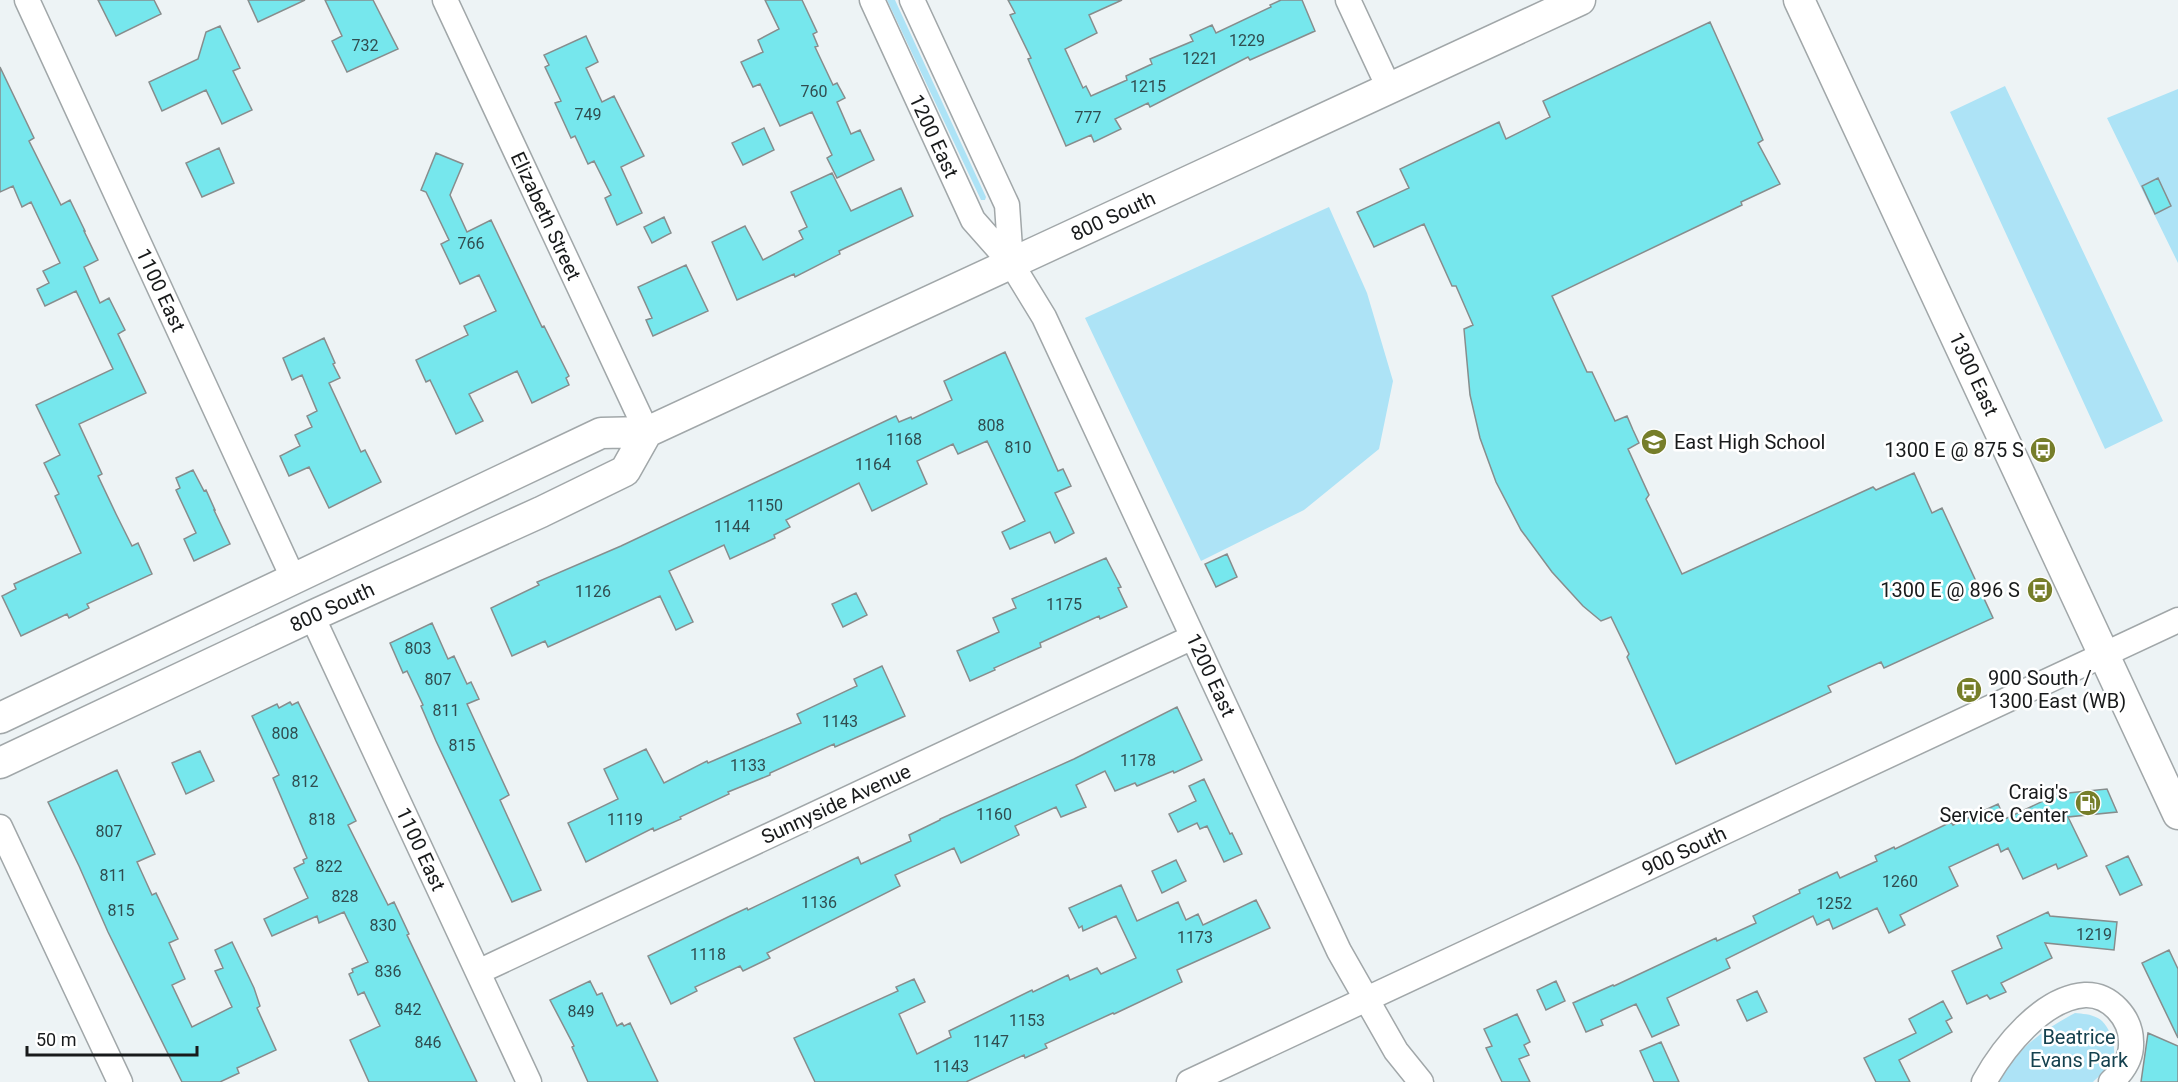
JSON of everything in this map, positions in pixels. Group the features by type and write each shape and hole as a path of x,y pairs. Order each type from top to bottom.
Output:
{"main road":[{"name":"800 South","path":"0,718 601,433 647,432 1580,0"},
{"name":"1300 East","path":"1799,0 2178,814"},
{"name":"800 South","path":"0,763 626,471 647,432"}],"street":[{"name":"1100 East","path":"27,0 294,580"},
{"name":"Elizabeth Street","path":"445,0 647,432"},
{"name":"1200 East","path":"872,0 973,220 1011,263 1044,317 1339,951 1396,1051 1420,1082"},
{"name":"1200 East","path":"912,0 1007,205 1011,263"},
{"path":"1348,0 1389,88"},
{"name":"1100 East","path":"312,616 529,1082"},
{"name":"900 South","path":"1190,1082 2178,620"},
{"name":"Sunnyside Avenue","path":"478,972 1193,637"},
{"path":"0,827 120,1082"},
{"path":"1984,1082 2008,1044 2024,1028 2050,1008 2074,997 2085,995 2108,1000 2117,1008 2129,1029 2132,1042 2129,1055 2123,1068 2111,1082"}],"green space":[{"path":"887,0 895,0 986,197 985,200 981,200"},
{"path":"2005,86 2163,421 2105,449 1950,112"},
{"path":"2178,89 2178,263 2107,118"},
{"path":"1329,207 1367,293 1393,381 1379,449 1304,510 1201,561 1085,318"},
{"name":"Beatrice Evans Park","path":"2075,1013 2092,1016 2102,1021 2109,1030 2113,1042 2113,1060 2093,1082 1999,1082 2022,1050 2051,1027"}],"building":[{"path":"98,0 154,0 161,14 116,36"},
{"path":"248,0 305,0 258,22"},
{"path":"325,0 373,0 398,49 347,72 332,41 342,36"},
{"path":"765,0 802,0 817,32 813,34 818,46 815,47 833,85 837,83 845,98 837,102 851,134 860,130 874,160 837,178 827,158 832,155 812,112 780,126 760,84 753,87 741,62 763,52 758,40 779,29"},
{"path":"1008,0 1122,0 1089,15 1097,33 1065,49 1083,88 1086,86 1091,96 1127,80 1126,76 1152,64 1150,59 1193,41 1190,35 1212,25 1216,33 1281,0 1302,0 1315,31 1250,60 1248,57 1150,107 1148,103 1115,119 1121,129 1094,142 1091,135 1066,146 1028,59 1031,58 1010,15 1015,13"},
{"name":"East High School","path":"1710,22 1763,140 1758,143 1780,184 1741,202 1742,205 1552,296 1587,372 1592,372 1615,421 1627,416 1639,443 1628,449 1649,495 1646,499 1682,574 1873,487 1876,490 1914,473 1932,513 1942,508 1993,618 1884,668 1881,662 1828,686 1831,692 1676,764 1611,617 1601,621 1583,606 1552,572 1521,530 1496,482 1480,438 1470,395 1464,329 1473,325 1456,286 1452,286 1424,224 1374,247 1357,212 1409,188 1400,169 1499,122 1506,139 1550,117 1543,101"},
{"path":"220,26 240,68 233,71 252,110 222,124 206,90 162,111 149,82 198,59 206,32"},
{"path":"586,36 598,62 586,68 602,102 614,96 644,156 621,167 642,213 617,225 605,198 611,195 594,161 588,164 575,136 571,138 555,103 561,101 545,67 549,65 544,55"},
{"path":"0,67 34,138 29,141 61,205 70,200 98,260 84,267 100,303 109,298 125,330 118,334 146,393 79,424 102,474 98,476 116,514 132,546 138,543 152,574 87,604 89,608 69,618 67,614 21,636 2,596 16,589 14,584 81,553 55,496 59,494 44,463 60,455 36,405 113,369 76,291 45,306 37,289 49,283 43,271 60,263 31,202 22,207 13,186 0,192"},
{"path":"764,128 774,150 743,165 732,143"},
{"path":"219,148 234,183 202,197 186,163"},
{"path":"436,153 463,164 450,195 467,232 491,220 542,327 544,326 569,376 566,378 569,385 532,403 517,371 469,394 483,421 456,434 430,380 426,382 416,360 468,335 464,326 496,311 479,275 460,284 441,244 449,240 426,192 421,190"},
{"path":"832,173 851,211 901,188 913,216 839,251 840,254 795,277 794,274 737,300 712,242 745,226 763,260 803,239 799,231 807,227 791,192"},
{"path":"2158,178 2171,206 2155,214 2142,186"},
{"path":"664,217 671,233 652,243 644,227"},
{"path":"686,265 708,311 653,336 646,320 652,318 638,287"},
{"path":"324,338 340,378 329,383 361,452 365,450 381,482 329,508 309,467 289,476 280,456 300,446 295,435 312,427 307,416 317,411 302,375 292,380 283,358"},
{"path":"1005,352 1058,471 1063,469 1071,486 1055,493 1074,533 1055,543 1050,532 1010,549 1002,532 1025,521 987,441 958,454 953,444 917,461 927,484 872,511 859,483 786,520 790,527 774,535 775,538 730,559 724,545 669,571 693,622 676,630 660,596 548,647 545,641 512,656 491,608 539,585 537,582 621,546 896,416 899,422 911,417 912,419 952,400 944,381"},
{"path":"193,470 204,491 206,490 230,544 194,561 184,539 196,533 176,490 180,488 176,478"},
{"path":"1227,554 1237,577 1216,587 1205,564"},
{"path":"1106,558 1121,587 1118,588 1127,607 1100,619 1099,616 1040,643 1041,647 970,681 957,651 999,632 993,618 1016,608 1012,599"},
{"path":"856,593 867,615 843,627 832,604"},
{"path":"432,623 448,659 454,656 467,684 471,682 479,699 467,704 509,795 500,800 541,890 512,902 436,741 407,671 403,673 390,643"},
{"path":"882,666 905,716 835,747 834,744 770,775 728,792 729,794 680,817 681,819 654,831 653,828 586,862 568,823 618,799 604,769 646,749 664,783 707,761 708,763 801,723 797,714 857,686 854,679"},
{"path":"290,702 292,705 298,702 356,821 348,825 388,905 394,902 409,934 407,935 477,1082 369,1082 350,1040 380,1026 364,992 358,995 349,974 353,972 352,969 368,962 344,912 319,923 317,916 272,936 264,919 308,898 294,868 304,863 303,860 307,858 273,778 279,775 252,716 277,704 279,708"},
{"path":"1177,707 1202,760 1174,773 1173,771 1137,786 1135,783 1115,791 1105,771 1076,785 1086,807 1061,817 1056,807 1015,826 1019,835 961,863 954,848 895,875 900,886 767,953 770,958 743,971 740,966 695,987 697,991 671,1004 648,956 858,857 861,864 911,841 909,835 940,819 1074,759"},
{"path":"200,751 214,781 186,794 172,763"},
{"path":"117,770 155,854 137,862 152,895 156,893 178,939 169,943 185,979 172,985 192,1027 232,1007 215,971 223,968 215,950 232,942 254,988 260,1006 257,1008 276,1050 237,1068 239,1073 220,1082 182,1082 108,932 48,802"},
{"path":"1204,779 1242,854 1224,862 1207,826 1200,829 1197,823 1178,832 1169,814 1196,801 1189,786"},
{"path":"2107,789 2117,812 2068,817 2087,856 2058,869 2056,864 2023,879 2008,848 2001,852 1998,844 1949,867 1958,886 1900,915 1905,925 1889,933 1877,908 1833,929 1829,919 1817,925 1813,916 1726,959 1730,968 1667,998 1679,1025 1652,1037 1636,1004 1601,1020 1603,1025 1586,1032 1573,1003 1716,938 1717,941 1756,923 1753,916 1800,893 1799,890 1837,872 1840,878 1877,861 1875,856 1951,822 1953,825 1998,804 2005,819 2058,794"},
{"path":"2128,856 2142,885 2120,895 2106,866"},
{"path":"1176,860 1186,881 1162,893 1152,871"},
{"path":"1121,885 1137,921 1178,902 1186,920 1198,914 1203,925 1256,900 1270,928 1177,970 1182,982 1045,1044 1047,1048 1025,1058 1024,1055 966,1082 815,1082 794,1038 898,991 896,987 914,979 925,1002 899,1014 917,1054 951,1037 949,1031 1032,990 1033,992 1068,975 1070,980 1097,968 1101,974 1136,958 1116,916 1083,931 1082,926 1079,928 1069,908"},
{"path":"2048,912 2050,916 2117,922 2114,950 2045,943 2052,958 2001,983 2006,992 1990,999 1987,995 1967,1004 1952,971 2002,948 1997,936"},
{"path":"2169,950 2178,969 2178,1038 2142,963"},
{"path":"590,981 597,995 602,993 617,1026 630,1023 658,1082 588,1082 572,1047 574,1046 550,1000"},
{"path":"1556,981 1565,1001 1546,1010 1537,990"},
{"path":"1757,991 1767,1012 1747,1021 1737,1000"},
{"path":"1943,1001 1952,1018 1946,1021 1952,1032 1899,1060 1910,1082 1876,1082 1864,1058 1916,1033 1909,1019"},
{"path":"1517,1014 1530,1042 1524,1045 1529,1055 1519,1059 1530,1082 1502,1082 1486,1048 1492,1046 1484,1029"},
{"path":"2148,1033 2178,1046 2178,1082 2141,1082"},
{"path":"1661,1042 1679,1082 1654,1082 1640,1051"}],"place":[{"name":"East High School","path":"1654,442"},
{"name":"1300 E @ 875 S","path":"2043,450"},
{"name":"1300 E @ 896 S","path":"2040,590"},
{"name":"900 South / 1300 East (WB)","path":"1969,690"},
{"name":"Craig's Service Center","path":"2088,803"}]}
